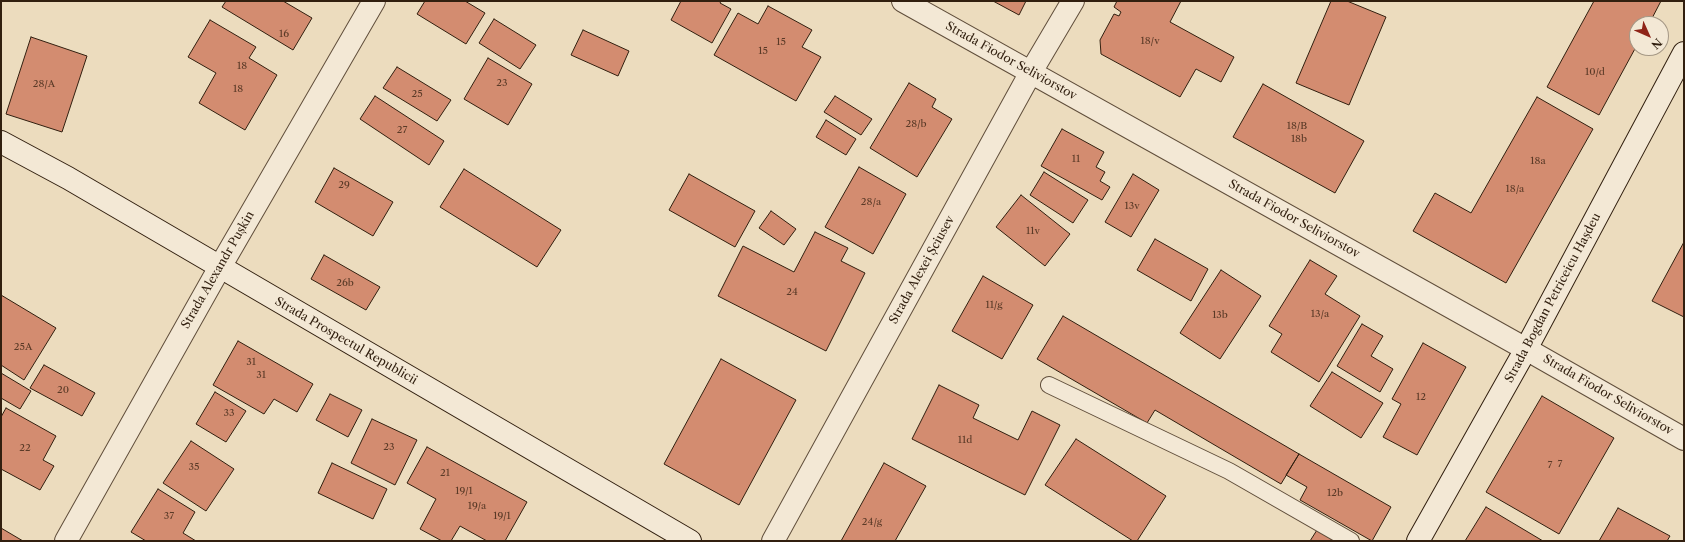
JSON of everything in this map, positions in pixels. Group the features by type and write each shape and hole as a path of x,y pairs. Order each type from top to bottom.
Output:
{"street":[{"name":"Strada Alexandr Pușkin","path":"66,541 220,267 374,1"},
{"name":"Strada Fiodor Seliviorstov","path":"903,1 1526,349 1684,439"},
{"name":"Strada Alexei Șciusev","path":"774,541 1031,72 1073,1"},
{"name":"Strada Bogdan Petriceicu Hașdeu","path":"1418,541 1526,349 1684,53"},
{"name":"Strada Prospectul Republicii","path":"1,142 68,178 690,541"}],"lane":[{"path":"1050,385 1229,471 1351,541"}],"building":[{"path":"226,1 283,1 312,18 293,50 222,7"},
{"path":"425,1 465,1 485,13 466,44 417,14"},
{"path":"681,1 721,1 720,3 731,9 712,43 671,20"},
{"path":"993,1 1026,1 1019,15"},
{"path":"1117,1 1181,1 1170,22 1234,57 1221,82 1196,69 1180,97 1101,54 1100,40 1114,14 1119,16 1121,12 1114,7"},
{"path":"1331,1 1347,1 1386,17 1349,105 1296,83"},
{"path":"1594,1 1661,1 1653,16 1629,16 1629,56 1631,56 1599,115 1547,87"},
{"path":"768,6 812,30 802,47 821,57 796,101 714,55 738,13 758,24"},
{"path":"494,19 536,45 520,69 479,43"},
{"path":"210,20 256,47 249,58 277,75 245,130 199,103 216,73 188,57"},
{"path":"583,30 629,51 618,76 571,55"},
{"path":"31,37 87,56 62,132 6,114"},
{"path":"488,58 532,84 508,125 464,99"},
{"path":"397,67 451,100 437,121 383,88"},
{"path":"909,83 936,99 932,107 952,119 917,177 870,148"},
{"path":"1263,84 1364,141 1335,193 1233,137"},
{"path":"375,96 444,141 429,165 360,119"},
{"path":"835,96 872,119 861,135 824,112"},
{"path":"1537,97 1593,129 1506,283 1413,231 1435,193 1471,213"},
{"path":"826,120 856,139 846,155 816,137"},
{"path":"1062,129 1104,152 1096,167 1105,172 1100,181 1110,187 1102,200 1041,166"},
{"path":"859,167 906,194 873,254 825,227"},
{"path":"334,168 393,202 373,236 315,202"},
{"path":"464,169 561,230 537,267 440,207"},
{"path":"1044,172 1088,200 1073,223 1030,195"},
{"path":"689,174 755,211 735,247 669,210"},
{"path":"1133,174 1159,190 1131,237 1105,222"},
{"path":"1021,195 1070,234 1045,266 996,227"},
{"path":"771,211 796,229 784,245 759,228"},
{"path":"815,232 848,248 841,261 865,273 826,351 718,296 743,246 794,272"},
{"path":"1155,239 1208,269 1191,301 1137,270"},
{"path":"1684,242 1684,317 1652,301"},
{"path":"324,255 380,287 366,310 311,279"},
{"path":"1310,260 1337,276 1325,294 1360,316 1319,382 1271,352 1282,334 1269,326"},
{"path":"1221,270 1261,296 1220,359 1180,333"},
{"path":"983,276 1033,305 1002,359 952,331"},
{"path":"1,295 56,328 24,380 1,365"},
{"path":"1063,316 1299,454 1281,484 1155,410 1147,423 1037,359"},
{"path":"1362,324 1383,336 1371,356 1393,369 1380,392 1337,366"},
{"path":"238,341 313,384 297,412 274,399 264,414 213,385"},
{"path":"1423,343 1466,367 1417,455 1383,437 1401,404 1392,399"},
{"path":"721,359 796,400 739,505 664,464"},
{"path":"44,365 95,393 82,416 30,388"},
{"path":"1332,372 1383,403 1361,438 1310,406"},
{"path":"1,373 31,391 20,409 1,398"},
{"path":"939,385 979,405 973,418 1018,440 1032,411 1060,425 1025,495 912,439"},
{"path":"215,392 246,411 226,442 196,424"},
{"path":"330,394 362,410 348,437 316,420"},
{"path":"1542,396 1614,438 1559,534 1486,492"},
{"path":"6,408 56,436 43,460 54,466 40,490 1,469 1,417"},
{"path":"372,419 417,440 395,485 351,463"},
{"path":"1076,439 1166,496 1137,541 1133,541 1045,485"},
{"path":"191,441 234,469 206,511 163,483"},
{"path":"427,447 527,502 505,541 487,541 460,526 451,541 442,541 420,529 436,499 407,483"},
{"path":"1299,454 1391,507 1372,541 1300,500 1307,487 1286,475"},
{"path":"332,463 387,489 373,519 318,493"},
{"path":"884,463 926,486 895,541 841,541"},
{"path":"158,489 195,512 183,533 196,541 146,541 131,532"},
{"path":"1486,507 1543,541 1465,541"},
{"path":"1618,508 1670,536 1667,541 1599,541"},
{"path":"1,528 23,541 1,541"},
{"path":"1317,530 1334,541 1310,541"}]}
